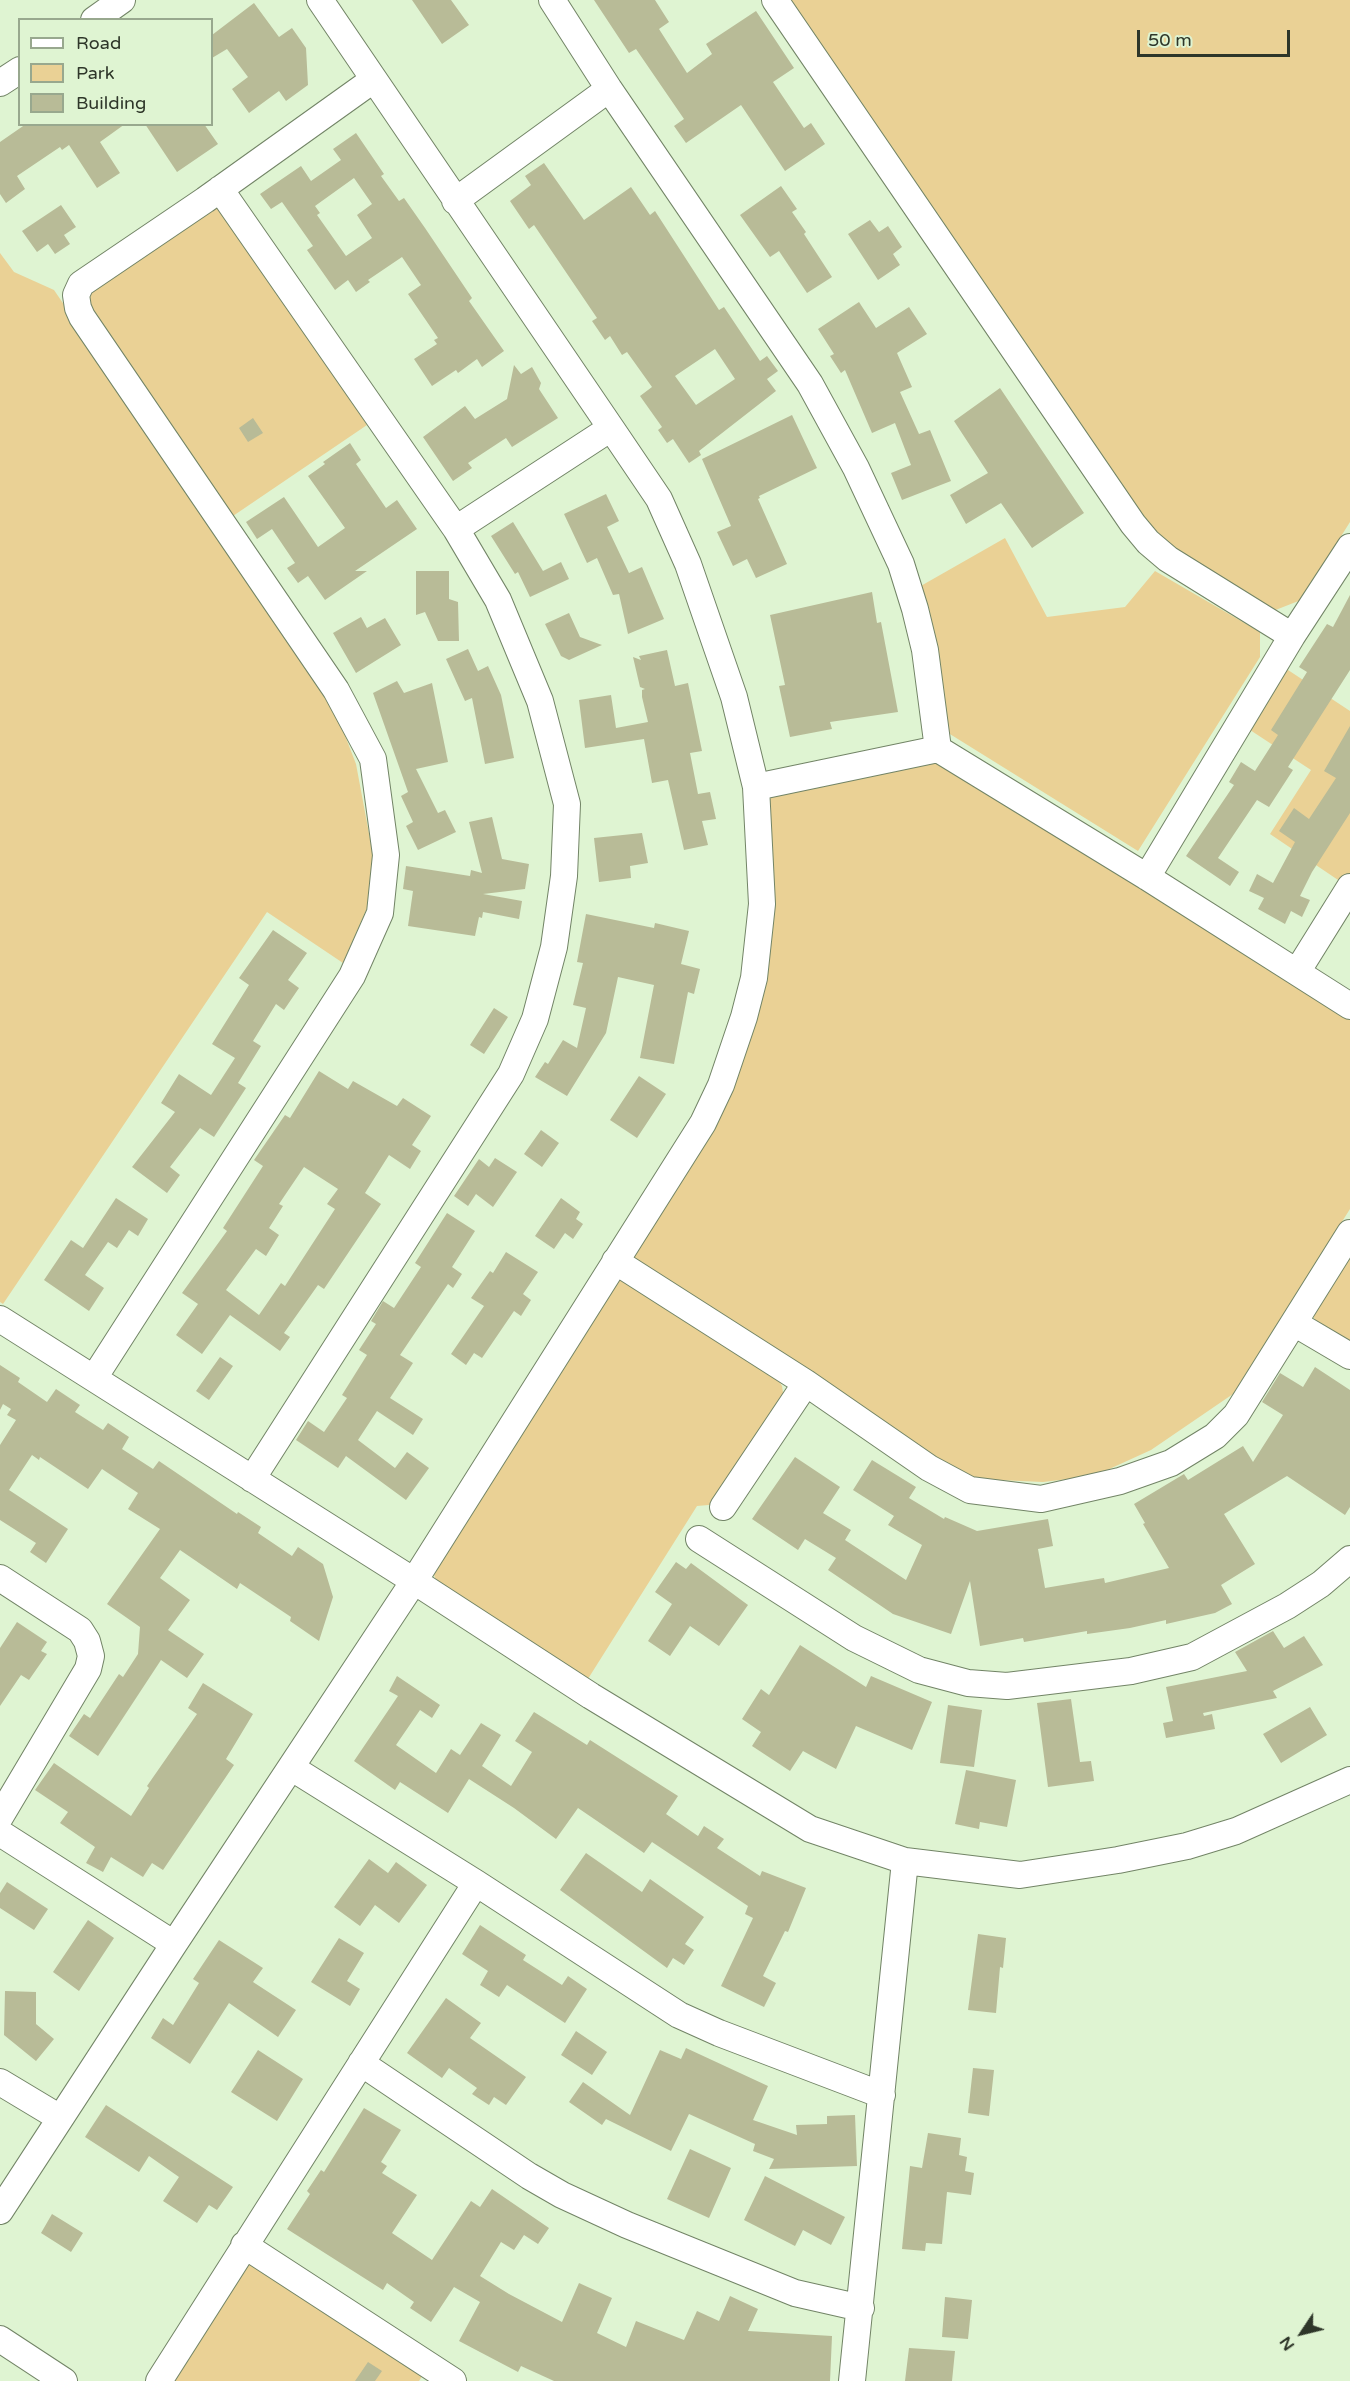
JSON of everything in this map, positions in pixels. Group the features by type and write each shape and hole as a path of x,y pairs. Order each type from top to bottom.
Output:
{"street":[{"path":"97,18 122,0"},
{"path":"0,2211 414,1581 703,1122 721,1085 744,1017 754,978 762,904 756,787 734,697 688,564 659,500 320,0"},
{"path":"552,0 609,89 810,384 856,468 901,564 915,609 925,650 938,749"},
{"path":"775,0 1140,533 1168,559 1292,636"},
{"path":"0,83 18,71"},
{"path":"94,1378 352,976 380,913 386,855 373,759 336,690 78,308 76,295 81,284 373,80"},
{"path":"455,201 609,89"},
{"path":"220,189 456,529 498,600 540,701 567,804 564,876 554,947 535,1019 511,1074 252,1479"},
{"path":"456,529 611,428"},
{"path":"1147,877 1292,636 1350,547"},
{"path":"756,787 938,749 1147,877 1350,1006"},
{"path":"1297,972 1350,887"},
{"path":"615,1261 806,1383 929,1468 970,1490 1041,1499 1120,1481 1171,1463 1215,1437 1236,1415 1350,1233"},
{"path":"0,1319 591,1696 810,1829 905,1862 1020,1875 1118,1860 1187,1846 1236,1831 1348,1785"},
{"path":"1294,1323 1350,1356"},
{"path":"723,1508 806,1383"},
{"path":"699,1539 854,1638 918,1670 968,1683 1006,1686 1131,1671 1192,1657 1287,1606 1321,1584 1350,1559"},
{"path":"0,1578 80,1629 87,1641 91,1656 88,1669 0,1817"},
{"path":"292,1768 476,1883 679,2015 718,2033 882,2095"},
{"path":"0,1833 174,1944"},
{"path":"852,2381 905,1862"},
{"path":"159,2381 476,1883"},
{"path":"361,2063 529,2176 562,2195 627,2225 785,2289 861,2308"},
{"path":"0,2082 60,2118"},
{"path":"244,2245 453,2381"},
{"path":"0,2339 64,2381"}],"green space":[{"path":"784,0 1350,0 1350,522 1301,600 1273,611 1150,533"},
{"path":"216,199 367,425 230,518 87,307 86,288"},
{"path":"0,253 14,272 54,290 329,694 356,764 373,855 367,908 343,963 267,912 3,1304 0,1302"},
{"path":"1005,538 1047,617 1125,607 1155,571 1260,632 1260,657 1138,851 945,731 919,587"},
{"path":"1285,668 1350,711 1350,873 1344,884 1270,834 1311,770 1247,728"},
{"path":"934,758 1350,1018 1350,1209 1233,1394 1151,1450 1094,1476 1043,1482 976,1479 931,1458 626,1259 759,978 762,792"},
{"path":"1350,1246 1350,1344 1316,1324 1311,1307"},
{"path":"615,1269 772,1369 782,1386 785,1407 720,1504 697,1506 586,1682 437,1584 431,1565"},
{"path":"260,2262 426,2370 419,2381 166,2381 238,2266"}],"building":[{"path":"412,0 451,0 469,25 442,44"},
{"path":"594,0 655,0 669,22 659,29 687,73 712,54 706,44 756,11 794,68 773,82 804,128 811,123 825,144 785,171 741,105 686,143 674,126 684,119 636,49 629,53"},
{"path":"254,3 279,37 292,28 306,48 308,85 286,101 279,91 249,113 232,89 248,77 227,49 213,57 213,34"},
{"path":"23,126 122,126 100,142 120,173 97,188 69,145 62,150 60,147 17,176 25,189 6,203 0,194 0,142"},
{"path":"146,126 205,126 218,144 177,172"},
{"path":"356,133 384,174 381,176 399,201 404,198 425,228 472,298 469,301 504,351 482,367 477,359 458,373 456,370 432,386 414,359 437,344 434,340 438,338 408,294 421,285 402,257 368,280 370,282 356,292 348,280 335,290 307,250 313,246 282,202 271,209 260,194 301,166 311,181 341,160 333,149","holes":["354,178 372,204 357,215 372,238 346,256 317,215 320,213 315,206"]},
{"path":"544,163 584,220 631,187 650,215 655,211 719,310 724,307 760,361 767,356 778,371 767,379 776,391 699,451 701,455 689,463 673,439 667,443 658,430 662,427 640,396 652,387 627,352 622,355 610,336 605,340 592,321 597,318 534,225 529,229 510,201 531,185 525,176","holes":["715,349 735,379 696,405 675,376"]},
{"path":"781,186 797,209 792,212 806,232 804,234 832,277 807,293 779,251 770,257 740,215"},
{"path":"61,205 76,227 64,235 70,244 55,254 48,244 37,252 22,231"},
{"path":"870,220 879,232 888,226 902,247 893,254 900,265 878,280 848,234"},
{"path":"859,302 876,328 909,307 927,334 897,353 912,387 900,392 919,434 930,430 951,481 902,500 891,473 911,465 895,423 872,433 845,370 841,373 830,356 834,354 818,329"},
{"path":"514,365 521,374 532,367 541,383 539,389 558,418 512,447 506,438 468,463 472,468 453,481 423,437 465,406 475,419 507,399"},
{"path":"1000,388 1084,513 1032,548 1001,503 966,524 950,495 988,473 954,421"},
{"path":"792,415 817,468 759,496 758,499 787,564 756,578 747,559 733,566 717,532 731,526 702,459"},
{"path":"253,418 263,433 248,442 239,428"},
{"path":"350,443 361,460 356,464 386,508 397,500 417,529 355,571 367,571 325,600 308,576 298,583 287,568 295,563 272,529 257,539 246,522 284,497 318,547 345,528 308,476"},
{"path":"606,494 619,521 607,527 629,573 642,567 664,619 628,634 619,594 613,595 597,558 587,563 564,514"},
{"path":"513,522 543,571 561,562 569,579 530,597 518,572 515,574 491,536"},
{"path":"416,571 449,571 449,599 458,602 459,641 438,641 425,612 416,615"},
{"path":"872,592 877,623 881,622 898,712 830,722 832,729 790,737 779,686 785,685 770,615"},
{"path":"1350,595 1350,670 1288,767 1293,770 1269,807 1257,800 1218,858 1239,872 1230,886 1186,856 1234,785 1229,782 1241,762 1255,771 1278,735 1271,730 1307,672 1299,667 1327,624 1333,627"},
{"path":"569,613 580,637 602,645 569,660 561,656 545,624"},
{"path":"361,617 367,628 385,618 401,645 356,673 333,633"},
{"path":"468,649 478,671 488,666 501,695 514,758 485,764 472,698 465,701 446,659"},
{"path":"667,650 675,686 688,683 702,751 690,753 698,794 710,792 716,819 702,821 708,845 684,850 668,780 652,783 644,739 585,748 579,700 611,695 616,728 648,722 642,697 642,690 645,689 640,687 633,657 641,660 639,656"},
{"path":"397,681 404,693 432,683 448,762 416,769 438,813 445,810 456,832 418,850 406,826 413,822 401,796 408,792 373,693"},
{"path":"1350,726 1350,813 1312,872 1300,896 1310,900 1302,917 1291,911 1285,924 1258,909 1264,898 1249,891 1257,874 1273,883 1295,842 1279,831 1294,808 1309,819 1336,778 1324,771"},
{"path":"492,817 502,859 529,864 525,889 483,894 522,901 519,919 483,912 482,918 479,917 475,936 408,926 413,891 403,889 406,866 470,876 471,870 482,873 469,822"},
{"path":"642,833 648,863 630,866 631,878 599,882 594,838"},
{"path":"586,914 654,928 655,923 689,931 681,964 700,969 694,994 688,992 674,1064 640,1058 654,985 618,977 606,1033 567,1096 535,1077 545,1062 548,1064 563,1040 577,1048 586,1008 573,1005 583,963 577,962"},
{"path":"273,930 307,953 288,980 299,988 284,1010 276,1004 253,1041 261,1046 238,1083 246,1088 214,1137 200,1128 170,1167 180,1175 167,1193 132,1167 175,1112 161,1103 179,1074 211,1095 235,1058 212,1044 249,985 239,978"},
{"path":"494,1008 508,1017 484,1054 470,1045"},
{"path":"319,1071 348,1089 353,1081 397,1106 403,1098 431,1116 412,1145 421,1151 410,1169 389,1155 365,1193 381,1204 324,1289 318,1285 284,1333 290,1337 280,1351 230,1315 202,1354 176,1335 198,1304 182,1293 227,1231 223,1228 263,1166 254,1160 285,1115 290,1118","holes":["304,1167 338,1189 327,1204 335,1209 285,1286 281,1283 259,1315 226,1290 256,1249 266,1256 279,1235 269,1228 283,1206 279,1204"]},
{"path":"639,1076 666,1094 637,1138 610,1120"},
{"path":"541,1130 559,1143 542,1167 524,1154"},
{"path":"495,1158 517,1172 493,1207 476,1194 468,1206 454,1196 479,1159 489,1167"},
{"path":"116,1198 148,1219 138,1236 129,1230 117,1248 108,1242 85,1275 104,1288 89,1311 44,1280 71,1240 83,1248"},
{"path":"561,1198 580,1212 576,1219 583,1224 573,1239 565,1233 554,1249 535,1236"},
{"path":"447,1213 475,1231 452,1267 462,1274 453,1288 448,1284 400,1355 413,1363 390,1398 423,1419 413,1435 377,1411 358,1440 395,1468 407,1452 429,1468 406,1500 346,1456 338,1468 296,1440 308,1421 324,1432 347,1398 342,1395 367,1355 359,1350 376,1324 371,1321 383,1301 394,1308 421,1267 415,1263"},
{"path":"506,1252 538,1272 523,1294 531,1300 521,1316 514,1311 482,1358 474,1353 466,1365 451,1354 484,1306 471,1298 490,1271 493,1273"},
{"path":"220,1357 233,1366 209,1400 196,1391"},
{"path":"0,1365 20,1378 18,1382 47,1402 56,1389 80,1405 75,1412 103,1430 108,1423 129,1437 122,1449 153,1469 159,1461 237,1514 238,1512 261,1527 258,1533 292,1556 298,1547 323,1564 333,1597 319,1641 290,1621 291,1617 240,1583 237,1589 180,1550 160,1578 190,1600 168,1630 204,1654 187,1678 161,1660 98,1756 69,1736 84,1714 90,1718 119,1674 123,1677 138,1654 140,1627 107,1604 160,1529 128,1509 138,1493 102,1469 88,1489 40,1457 39,1460 32,1455 9,1490 68,1529 46,1563 30,1552 36,1543 0,1520 0,1445 16,1420 7,1415 11,1409 3,1404 0,1410"},
{"path":"1315,1367 1350,1390 1350,1507 1345,1515 1287,1476 1224,1514 1255,1564 1221,1585 1232,1604 1215,1613 1166,1624 1166,1620 1130,1628 1087,1634 1087,1631 1024,1642 1023,1638 980,1646 970,1581 951,1634 893,1614 828,1570 836,1558 805,1539 798,1550 752,1519 795,1457 840,1487 823,1513 851,1530 845,1540 906,1580 922,1545 888,1525 894,1516 853,1490 872,1460 916,1487 909,1498 944,1519 945,1517 977,1531 1048,1519 1053,1546 1038,1549 1045,1588 1104,1578 1105,1583 1169,1568 1134,1504 1184,1474 1188,1480 1243,1446 1253,1462 1283,1415 1262,1402 1280,1373 1303,1387"},
{"path":"676,1562 686,1569 691,1563 748,1605 719,1646 690,1626 670,1656 648,1641 672,1604 655,1592"},
{"path":"17,1622 47,1642 41,1651 47,1654 29,1680 21,1675 0,1706 0,1648"},
{"path":"1273,1631 1284,1648 1304,1636 1323,1665 1273,1691 1277,1698 1203,1713 1204,1716 1212,1714 1215,1729 1166,1738 1163,1723 1173,1721 1166,1687 1247,1671 1235,1652"},
{"path":"800,1645 866,1687 871,1676 932,1702 912,1750 856,1726 836,1769 803,1751 790,1771 752,1746 761,1732 742,1719 761,1689 769,1695"},
{"path":"397,1676 440,1705 432,1718 420,1710 396,1745 436,1773 451,1749 460,1755 481,1723 501,1735 482,1766 511,1786 532,1752 515,1741 534,1712 587,1745 590,1740 678,1796 666,1814 698,1836 704,1826 724,1839 717,1848 760,1876 762,1871 806,1888 788,1932 785,1931 763,1976 776,1983 764,2007 721,1986 753,1918 745,1914 748,1906 652,1842 644,1853 578,1808 556,1839 469,1779 448,1813 400,1782 395,1790 354,1761 398,1696 389,1691"},
{"path":"203,1683 253,1714 226,1759 234,1765 163,1870 152,1863 143,1877 111,1857 103,1872 86,1863 95,1847 60,1823 68,1812 35,1790 54,1763 131,1816 149,1788 147,1786 197,1714 188,1708"},
{"path":"1071,1699 1080,1762 1091,1761 1094,1781 1048,1787 1037,1703"},
{"path":"948,1705 982,1710 974,1767 940,1763"},
{"path":"1310,1707 1327,1735 1281,1763 1263,1734"},
{"path":"966,1770 1016,1780 1007,1827 980,1822 979,1829 955,1824"},
{"path":"586,1853 642,1892 650,1879 704,1917 685,1944 694,1950 684,1965 673,1958 667,1968 560,1890"},
{"path":"369,1859 388,1873 396,1862 427,1885 399,1923 375,1905 360,1926 334,1907"},
{"path":"7,1882 48,1909 34,1930 0,1908 0,1893"},
{"path":"88,1920 114,1938 79,1991 53,1972"},
{"path":"480,1925 526,1955 523,1960 562,1985 568,1976 587,1989 565,2023 507,1985 499,1997 480,1985 488,1971 462,1954"},
{"path":"978,1934 1006,1938 1003,1968 1000,1967 996,2013 968,2010"},
{"path":"339,1938 364,1953 347,1981 360,1989 350,2006 311,1982"},
{"path":"219,1940 263,1968 253,1982 296,2010 278,2037 229,2003 190,2064 151,2038 163,2018 173,2025 199,1983 193,1979"},
{"path":"5,1991 36,1992 36,2024 54,2039 36,2061 4,2035"},
{"path":"446,1998 481,2023 470,2038 526,2077 506,2105 494,2097 489,2105 472,2094 477,2088 449,2068 442,2078 407,2053"},
{"path":"576,2031 607,2052 592,2075 561,2055"},
{"path":"686,2048 768,2086 753,2120 797,2135 796,2125 827,2124 827,2116 855,2115 857,2166 769,2169 774,2159 753,2151 755,2144 689,2114 671,2151 606,2119 602,2125 569,2102 583,2082 630,2115 660,2050 681,2059"},
{"path":"258,2050 303,2079 277,2121 231,2092"},
{"path":"973,2068 994,2070 989,2116 968,2113"},
{"path":"106,2105 233,2187 217,2210 209,2205 197,2223 163,2201 179,2177 149,2156 139,2172 85,2137"},
{"path":"364,2108 401,2130 381,2162 387,2166 382,2173 417,2195 392,2233 432,2260 471,2201 480,2207 492,2189 549,2228 538,2244 524,2235 514,2250 501,2242 480,2276 509,2294 562,2322 579,2283 612,2298 597,2333 626,2347 636,2321 684,2340 697,2311 719,2321 730,2296 758,2309 748,2331 832,2336 830,2381 554,2381 521,2366 518,2372 459,2341 480,2302 454,2287 431,2322 410,2308 414,2302 387,2283 383,2290 287,2229 310,2194 307,2191 321,2170 324,2172"},
{"path":"928,2133 961,2138 959,2155 967,2157 965,2171 974,2173 971,2195 947,2192 942,2244 926,2243 925,2251 902,2249 910,2166 922,2168"},
{"path":"690,2149 731,2168 709,2218 667,2199"},
{"path":"765,2176 845,2217 831,2245 803,2230 795,2246 744,2220"},
{"path":"52,2214 83,2233 71,2252 41,2233"},
{"path":"945,2297 972,2300 968,2339 942,2337"},
{"path":"909,2348 955,2351 952,2381 905,2381"},
{"path":"368,2362 382,2371 375,2381 355,2381"}]}
